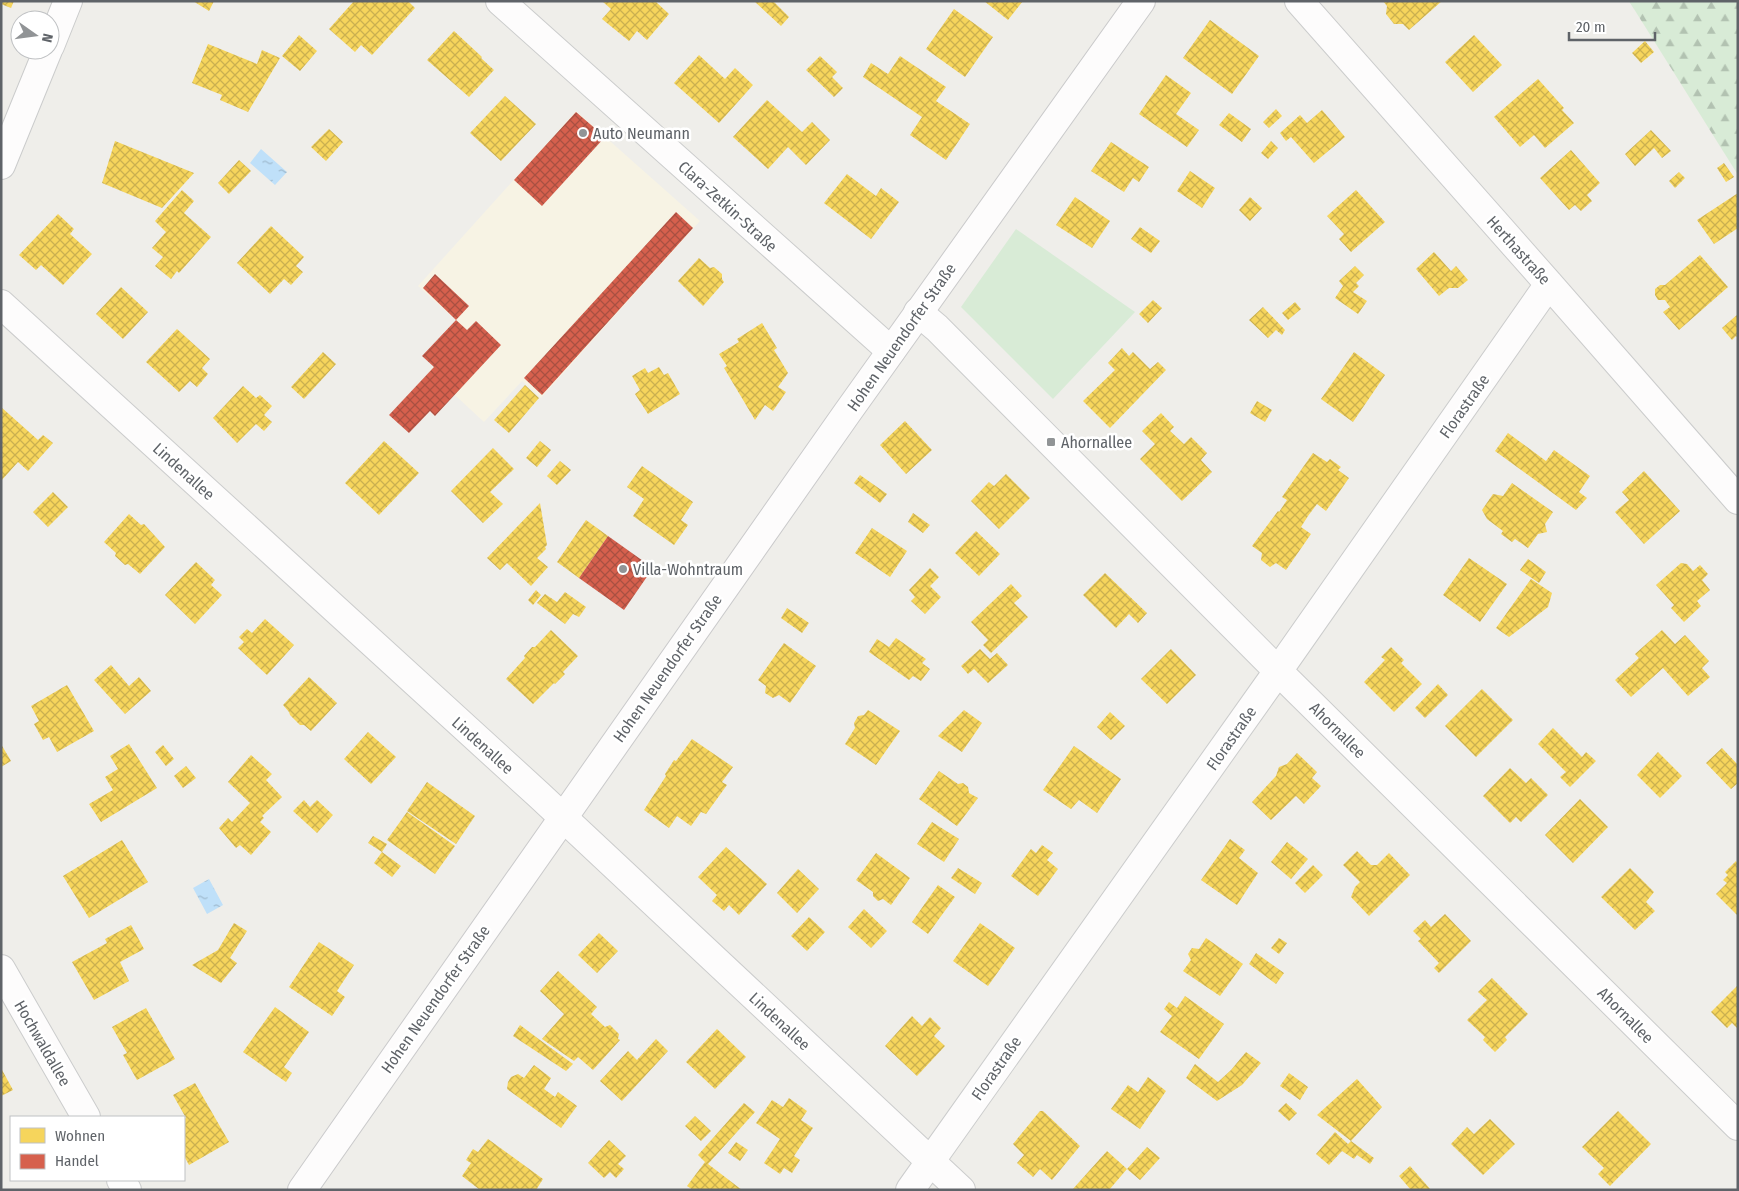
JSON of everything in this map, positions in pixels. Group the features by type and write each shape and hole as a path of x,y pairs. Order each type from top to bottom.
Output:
{"street":[{"path":"60,21 68,1"},
{"name":"Hohen Neuendorfer Straße","path":"302,1190 891,350 1141,1"},
{"name":"Herthastraße","path":"1299,1 1550,284 1738,500"},
{"name":"Clara-Zetkin-Straße","path":"509,5 891,350"},
{"path":"3,155 44,60"},
{"name":"Florastraße","path":"910,1190 1550,284"},
{"name":"Lindenallee","path":"1,304 562,817 961,1190"},
{"name":"Ahornallee","path":"918,312 937,328 1278,671 1738,1126"},
{"name":"Hochwaldallee","path":"1,969 85,1116"}],"shaded area":[{"path":"576,111 700,221 541,398 522,381 484,422 429,371 467,330 418,286"}],"green space":[{"path":"1629,1 1738,1 1738,175"},
{"path":"1016,229 1135,312 1053,399 961,307"}],"water":[{"path":"261,149 287,172 275,185 250,163"},
{"path":"209,879 223,905 207,914 193,888"}],"building: Wohnen":[{"path":"1,1 14,1 11,8 1,4"},
{"path":"193,1 214,1 209,11"},
{"path":"354,1 408,1 415,8 372,55 361,45 355,52 329,29"},
{"path":"602,1 655,1 669,14 647,40 637,31 629,41 602,19 611,9"},
{"path":"754,1 773,1 789,17 781,26"},
{"path":"984,1 1023,1 1008,20"},
{"path":"1383,1 1442,1 1409,30 1403,24 1394,24 1386,14 1387,6"},
{"path":"954,9 993,37 965,77 926,49"},
{"path":"1210,20 1259,56 1232,94 1183,58"},
{"path":"454,31 494,70 469,97 427,60"},
{"path":"299,35 317,51 300,71 282,56"},
{"path":"1474,35 1502,65 1473,92 1445,62"},
{"path":"1645,41 1654,52 1641,63 1632,53"},
{"path":"208,44 257,64 262,50 280,58 248,112 220,100 222,95 192,83"},
{"path":"699,55 725,79 735,68 753,85 719,123 674,83"},
{"path":"820,56 837,72 832,77 843,88 834,97 806,70"},
{"path":"900,56 946,87 936,101 970,124 946,160 910,135 922,117 863,77 871,63 888,74"},
{"path":"1166,75 1191,93 1176,114 1199,130 1187,147 1139,114"},
{"path":"1538,79 1564,108 1562,110 1574,123 1545,148 1534,135 1520,147 1494,117"},
{"path":"505,96 536,124 501,161 470,133"},
{"path":"767,100 802,132 812,122 830,140 806,165 788,147 768,169 733,137"},
{"path":"1276,109 1282,116 1269,128 1263,122"},
{"path":"1322,110 1345,137 1314,163 1291,137 1286,141 1280,133 1300,115 1307,123"},
{"path":"1229,113 1251,129 1242,142 1219,125"},
{"path":"329,129 343,142 326,161 311,147"},
{"path":"1651,130 1671,151 1662,158 1654,148 1635,166 1625,154"},
{"path":"115,141 194,173 162,208 102,183"},
{"path":"1271,141 1278,148 1268,159 1261,153"},
{"path":"1111,142 1149,167 1139,182 1133,178 1124,192 1091,171"},
{"path":"1571,150 1600,183 1587,195 1592,201 1581,211 1575,205 1569,210 1540,178"},
{"path":"239,160 251,171 229,194 218,183"},
{"path":"1724,163 1734,177 1726,182 1717,168"},
{"path":"1190,171 1215,188 1202,208 1177,191"},
{"path":"1679,172 1685,178 1675,188 1669,181"},
{"path":"847,174 876,196 881,188 899,202 871,239 824,203"},
{"path":"182,190 194,201 184,213 211,237 179,273 177,271 171,279 155,266 163,257 152,248 166,232 155,221"},
{"path":"1356,190 1385,222 1351,252 1339,239 1344,234 1327,216"},
{"path":"1738,193 1738,228 1714,244 1697,220"},
{"path":"1075,197 1110,221 1092,248 1056,225"},
{"path":"1250,197 1262,208 1250,221 1239,210"},
{"path":"58,214 74,229 70,234 92,254 63,285 41,265 36,270 19,255"},
{"path":"271,226 304,257 296,266 303,272 291,285 284,279 270,294 237,263"},
{"path":"1140,227 1160,241 1151,253 1131,239"},
{"path":"1434,252 1451,271 1456,266 1468,280 1458,288 1449,288 1439,296 1416,269"},
{"path":"1700,255 1728,287 1679,330 1663,312 1670,307 1665,300 1658,300 1655,295 1655,289 1660,285 1665,285"},
{"path":"699,258 710,268 714,267 722,274 724,282 703,306 678,281"},
{"path":"1355,266 1364,275 1356,283 1359,286 1353,292 1367,301 1358,314 1335,298 1343,286 1339,281"},
{"path":"121,287 148,312 123,339 96,314"},
{"path":"1153,300 1162,308 1148,323 1139,314"},
{"path":"1295,302 1301,309 1288,320 1282,313"},
{"path":"1263,307 1285,330 1282,335 1276,330 1268,338 1249,320"},
{"path":"1738,314 1738,338 1736,336 1732,340 1722,328"},
{"path":"762,323 777,348 774,350 788,373 778,387 786,392 773,411 765,405 755,420 724,368 727,366 719,354 739,342 737,339"},
{"path":"177,329 210,359 202,368 208,374 197,387 190,381 179,392 146,362"},
{"path":"1122,348 1129,356 1133,352 1150,369 1158,362 1166,370 1110,428 1083,401 1115,370 1108,363"},
{"path":"323,352 336,364 304,399 291,387"},
{"path":"1354,352 1385,375 1353,422 1321,399"},
{"path":"659,367 664,375 668,373 680,394 648,414 635,394 640,390 632,376 645,368 648,373"},
{"path":"525,385 539,398 509,433 494,420"},
{"path":"243,386 256,398 260,395 272,406 264,415 272,422 264,431 256,424 237,443 213,418"},
{"path":"1257,401 1272,410 1265,422 1250,413"},
{"path":"1,407 38,440 43,435 53,443 28,471 18,462 1,481"},
{"path":"1161,413 1174,427 1170,431 1184,444 1191,437 1207,453 1201,460 1212,472 1182,501 1140,459 1155,444 1142,431"},
{"path":"905,421 932,450 906,474 880,445"},
{"path":"1508,433 1546,461 1554,450 1590,476 1579,492 1587,498 1576,510 1495,451"},
{"path":"384,441 419,473 379,515 345,483"},
{"path":"540,441 551,450 537,467 526,458"},
{"path":"493,448 514,469 490,492 503,504 483,523 451,491"},
{"path":"1313,453 1327,462 1330,459 1341,467 1338,470 1349,478 1326,511 1317,504 1308,516 1301,527 1311,534 1286,570 1276,563 1270,567 1261,560 1262,553 1252,546 1287,500 1282,497"},
{"path":"560,461 571,470 557,485 547,476"},
{"path":"642,466 693,502 681,520 688,525 674,545 633,516 644,499 627,487"},
{"path":"1644,471 1680,511 1644,544 1615,512 1629,500 1622,492"},
{"path":"1006,474 1030,498 999,529 971,501 989,482 994,486"},
{"path":"860,475 887,494 880,503 854,483"},
{"path":"1512,483 1553,512 1545,524 1547,532 1538,534 1528,548 1515,539 1512,542 1501,534 1503,531 1487,519 1482,510 1493,494 1503,496"},
{"path":"53,492 68,507 48,527 33,512"},
{"path":"540,503 547,545 546,549 537,558 548,567 531,586 507,563 500,570 487,558"},
{"path":"913,513 930,525 923,533 908,522"},
{"path":"129,514 141,525 144,524 165,547 140,574 128,564 125,565 104,542"},
{"path":"586,520 608,536 579,578 557,562"},
{"path":"872,528 907,551 890,577 855,553"},
{"path":"976,531 1000,554 979,576 955,553"},
{"path":"1469,558 1507,584 1480,622 1443,595"},
{"path":"1528,559 1546,572 1539,583 1520,570"},
{"path":"196,562 215,580 211,585 222,595 195,624 165,595"},
{"path":"1681,563 1687,564 1693,571 1700,565 1708,574 1702,580 1710,590 1697,601 1701,606 1684,622 1671,608 1674,605 1656,585"},
{"path":"930,568 939,577 930,586 941,597 925,614 911,601 915,597 909,590"},
{"path":"1105,573 1147,613 1138,623 1129,614 1116,628 1083,595"},
{"path":"1531,579 1552,593 1548,607 1509,637 1496,628"},
{"path":"1011,584 1022,596 1014,603 1028,617 991,653 983,645 988,640 971,622"},
{"path":"536,590 541,595 533,605 528,600"},
{"path":"565,592 586,607 579,617 573,614 565,624 537,603 545,594 557,602"},
{"path":"787,608 809,623 802,633 781,618"},
{"path":"265,619 294,645 267,675 238,648 244,642 239,637 247,629 252,633"},
{"path":"551,630 578,656 563,672 565,674 533,704 506,679 525,658 524,656 532,647 535,647"},
{"path":"1662,630 1675,644 1685,635 1709,661 1702,668 1710,677 1688,696 1663,668 1631,697 1615,680 1639,658 1635,654"},
{"path":"896,638 926,659 922,663 930,669 921,681 913,676 909,680 869,652 877,639 889,647"},
{"path":"784,643 816,666 790,703 779,695 773,698 765,693 766,686 758,680"},
{"path":"1391,647 1404,660 1401,663 1422,684 1394,712 1364,682 1385,660 1381,657"},
{"path":"980,649 990,659 997,653 1008,665 988,683 974,669 968,674 961,666"},
{"path":"1171,649 1196,675 1167,704 1141,679"},
{"path":"111,665 129,686 139,677 151,691 125,714 94,680"},
{"path":"309,677 337,703 311,731 304,725 300,725 283,705"},
{"path":"1438,684 1448,695 1425,718 1415,708"},
{"path":"67,685 94,731 57,752 49,737 43,740 34,724 39,721 31,706"},
{"path":"1482,689 1513,720 1476,757 1445,726"},
{"path":"868,710 900,731 876,765 845,744 855,728 854,723 858,716 864,715"},
{"path":"964,710 982,723 962,752 938,736"},
{"path":"1110,712 1125,726 1111,740 1097,727"},
{"path":"1553,728 1582,757 1586,752 1596,761 1570,787 1560,777 1566,772 1538,744"},
{"path":"368,732 396,757 371,784 344,759"},
{"path":"692,739 733,767 722,782 727,785 706,814 701,812 691,826 677,816 669,828 644,810 674,760 676,761"},
{"path":"1,744 11,761 1,767"},
{"path":"129,744 157,788 101,822 89,804 113,790 105,777 118,769 110,756"},
{"path":"163,745 174,759 166,766 155,752"},
{"path":"1074,746 1121,779 1097,813 1079,800 1071,809 1043,790"},
{"path":"1722,748 1738,765 1738,783 1731,789 1706,763"},
{"path":"1658,752 1682,776 1660,798 1637,775"},
{"path":"1297,753 1317,772 1312,778 1321,786 1304,804 1296,796 1271,820 1252,802 1276,776 1279,767 1287,764"},
{"path":"251,755 272,774 266,780 282,797 262,816 264,818 260,822 271,832 251,855 240,845 236,848 219,828 228,818 232,822 250,803 228,782"},
{"path":"186,766 196,778 183,788 174,776"},
{"path":"1510,768 1526,783 1531,778 1548,795 1521,822 1516,817 1510,823 1483,796"},
{"path":"939,771 958,784 963,783 968,787 969,793 978,798 957,826 919,799"},
{"path":"427,782 475,816 456,844 407,811"},
{"path":"1580,799 1608,827 1573,863 1545,835"},
{"path":"304,800 310,807 317,800 333,815 317,833 293,811"},
{"path":"407,812 455,846 435,874 387,840"},
{"path":"932,822 959,839 944,862 917,844"},
{"path":"373,836 387,844 382,852 368,843"},
{"path":"1230,839 1245,850 1239,858 1258,873 1237,905 1201,880"},
{"path":"122,840 148,882 89,918 63,876"},
{"path":"1287,842 1308,859 1291,879 1271,862"},
{"path":"1042,845 1053,853 1047,860 1058,869 1038,896 1011,876 1031,849 1036,853"},
{"path":"726,847 767,884 739,915 729,905 724,911 712,901 717,895 698,877"},
{"path":"1357,851 1371,865 1377,865 1389,853 1410,875 1369,916 1351,897 1355,887 1360,882 1343,865"},
{"path":"382,852 401,866 392,877 374,863"},
{"path":"876,853 910,878 891,905 883,899 878,901 873,896 873,892 856,880"},
{"path":"1736,861 1738,864 1738,916 1716,894 1727,883 1723,880 1728,875 1725,872"},
{"path":"1313,865 1323,875 1305,893 1295,883"},
{"path":"958,868 982,883 975,894 951,878"},
{"path":"1630,868 1654,892 1646,902 1655,911 1635,930 1601,897"},
{"path":"798,869 819,889 797,913 777,893"},
{"path":"938,885 955,897 928,934 912,922"},
{"path":"864,909 887,931 871,948 848,927"},
{"path":"1445,914 1471,941 1439,973 1434,968 1439,963 1418,941 1421,939 1413,931 1425,920 1431,927"},
{"path":"809,917 825,932 807,951 791,936"},
{"path":"234,923 247,931 230,958 237,963 221,983 192,965 218,950"},
{"path":"980,923 1015,948 988,986 953,961"},
{"path":"131,925 144,949 120,962 129,981 94,1000 72,962 107,943 105,939"},
{"path":"599,933 618,951 597,973 578,955"},
{"path":"1206,938 1243,964 1220,996 1183,971 1191,960 1188,954 1192,948 1199,949"},
{"path":"1279,938 1287,943 1279,954 1271,948"},
{"path":"319,942 354,965 337,991 345,997 332,1016 289,987"},
{"path":"1256,953 1284,973 1276,984 1249,964"},
{"path":"558,971 597,1007 591,1014 605,1027 610,1025 619,1034 618,1039 620,1040 593,1070 578,1057 574,1061 542,1039 564,1014 540,991"},
{"path":"1492,978 1528,1014 1505,1037 1507,1040 1495,1052 1483,1040 1485,1037 1467,1020 1487,1000 1478,992"},
{"path":"1738,985 1738,1029 1732,1023 1727,1028 1711,1012"},
{"path":"1185,996 1224,1024 1199,1059 1160,1032 1172,1016 1164,1009 1169,1002 1177,1008"},
{"path":"275,1007 309,1032 284,1067 292,1073 286,1082 243,1052"},
{"path":"146,1008 175,1059 137,1080 123,1055 127,1053 112,1027"},
{"path":"912,1016 922,1026 930,1017 941,1028 934,1036 945,1046 917,1076 885,1046"},
{"path":"520,1025 573,1064 566,1071 513,1036"},
{"path":"717,1029 746,1057 715,1089 686,1062"},
{"path":"656,1039 668,1051 622,1101 600,1081 628,1051 637,1060"},
{"path":"1246,1052 1261,1063 1242,1085 1217,1101 1186,1078 1195,1064 1218,1082"},
{"path":"534,1065 551,1078 544,1089 555,1097 558,1092 577,1106 561,1128 507,1089 511,1077 518,1074 524,1078"},
{"path":"1,1068 13,1090 1,1096"},
{"path":"1289,1073 1308,1087 1300,1100 1280,1086"},
{"path":"1148,1077 1166,1091 1140,1129 1111,1109 1128,1085 1138,1092"},
{"path":"1357,1079 1382,1107 1351,1141 1317,1115"},
{"path":"195,1083 229,1142 189,1165 185,1158 186,1118 173,1095"},
{"path":"789,1098 807,1111 801,1120 813,1128 794,1156 800,1160 792,1173 784,1168 780,1174 764,1163 780,1139 756,1123 772,1100 783,1107"},
{"path":"744,1103 755,1112 708,1164 742,1190 693,1190 687,1186 705,1162 698,1155"},
{"path":"1286,1103 1297,1113 1289,1121 1278,1111"},
{"path":"1040,1111 1043,1111 1080,1146 1052,1180 1040,1169 1033,1177 1017,1163 1024,1155 1013,1144"},
{"path":"1618,1111 1651,1144 1610,1186 1598,1174 1604,1168 1582,1147"},
{"path":"695,1116 711,1131 701,1141 685,1126"},
{"path":"1490,1119 1515,1144 1483,1175 1451,1144 1467,1127 1474,1134"},
{"path":"1335,1132 1348,1144 1351,1141 1374,1158 1370,1164 1357,1155 1354,1159 1342,1151 1329,1165 1316,1154"},
{"path":"488,1139 543,1179 536,1190 480,1190 462,1176 471,1163 466,1160 473,1149 478,1152"},
{"path":"609,1140 626,1156 618,1164 624,1169 616,1178 610,1172 604,1178 588,1163"},
{"path":"736,1142 748,1150 740,1161 728,1153"},
{"path":"1147,1147 1160,1158 1140,1180 1127,1169"},
{"path":"1107,1151 1127,1169 1109,1190 1072,1190"},
{"path":"1410,1166 1431,1190 1411,1190 1399,1176"}],"building: Handel":[{"path":"576,112 605,137 542,206 514,180"},
{"path":"676,212 693,228 542,395 524,378"},
{"path":"435,274 469,306 456,320 423,288"},
{"path":"456,320 467,330 476,321 501,345 435,416 430,411 409,433 389,415 434,367 422,356"},
{"path":"608,536 653,568 624,610 579,578"}],"place":[{"name":"Auto Neumann","path":"583,133"},
{"name":"Ahornallee","path":"1051,442"},
{"name":"Villa-Wohntraum","path":"623,569"}]}
